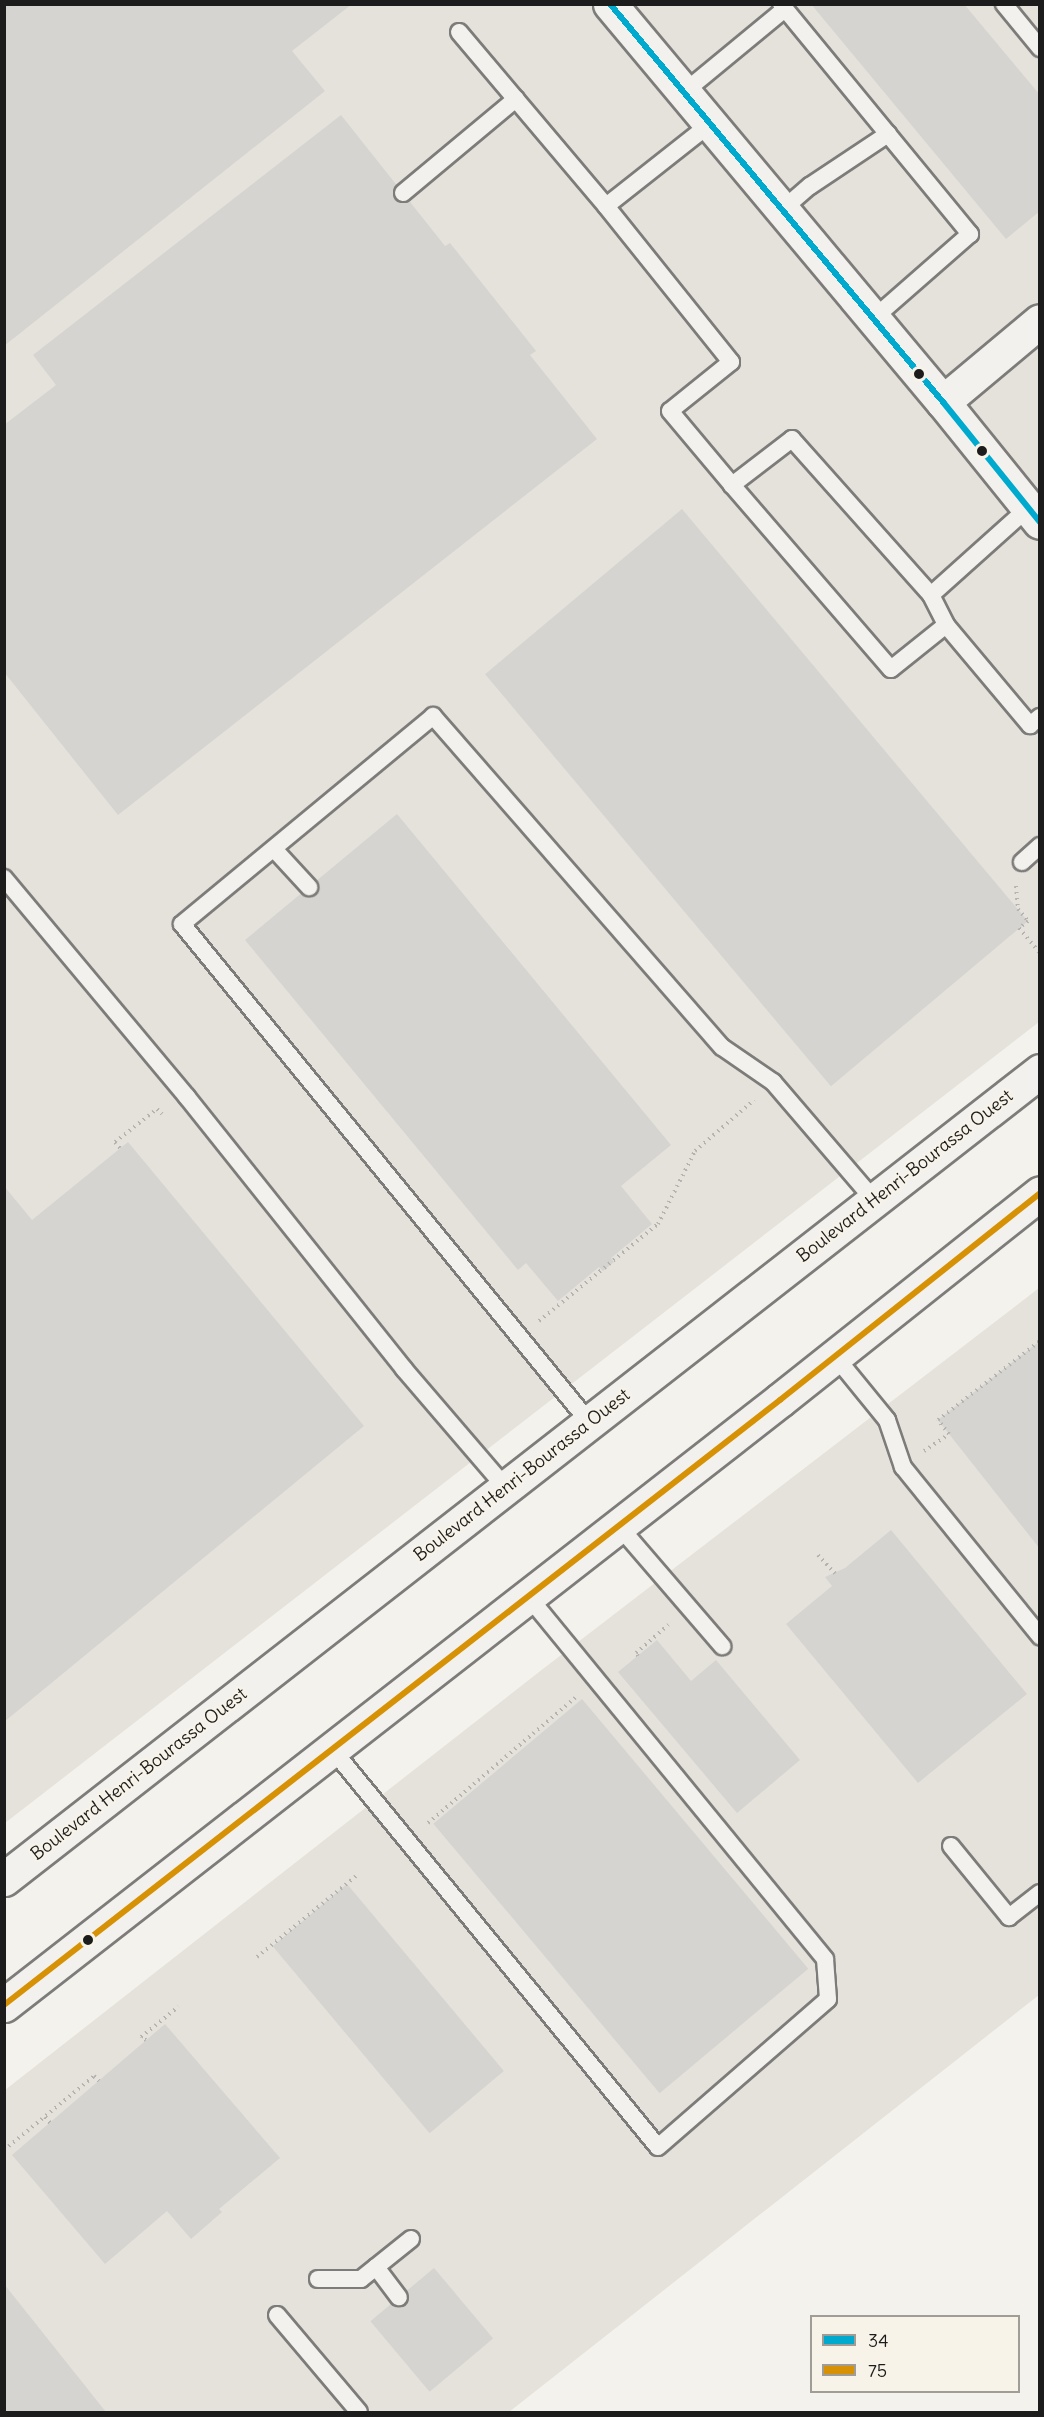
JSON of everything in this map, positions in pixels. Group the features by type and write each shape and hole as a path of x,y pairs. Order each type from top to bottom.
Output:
{"main road":[{"path":"610,4 943,402 1034,515"},
{"path":"943,402 1040,321"},
{"name":"Boulevard Henri-Bourassa Ouest","path":"4,1879 1040,1071"},
{"path":"4,2005 1040,1193"}],"lane":[{"path":"1005,4 1040,48"},
{"path":"683,93 783,7 970,234 873,319"},
{"path":"459,32 606,206 731,362 670,411 891,669 946,625"},
{"path":"403,193 516,99"},
{"path":"606,206 710,124"},
{"path":"782,210 810,186 888,134"},
{"path":"732,485 792,438 930,596 946,625 1036,726"},
{"path":"930,596 1034,515"},
{"path":"589,1422 391,1176 182,924 433,716 722,1047 773,1082 874,1200"},
{"path":"1022,862 1040,846"},
{"path":"274,849 309,887"},
{"path":"4,879 187,1097 404,1369 505,1487"},
{"path":"834,1355 887,1420 903,1467 1040,1636"},
{"path":"618,1526 722,1646"},
{"path":"332,1749 658,2147 828,1999 825,1959 528,1596"},
{"path":"951,1846 1009,1917 1040,1893"},
{"path":"318,2279 361,2279 411,2239"},
{"path":"376,2267 399,2297"},
{"path":"277,2314 359,2412"}],"path":[{"path":"1016,887 1018,909 1028,921 1019,928 1040,953"},
{"path":"551,1312 658,1224 695,1151 773,1082"},
{"path":"120,1148 115,1142 157,1108"},
{"path":"949,1434 938,1420 1040,1341"},
{"path":"818,1555 835,1573"},
{"path":"638,1656 636,1653 654,1637"},
{"path":"428,1823 458,1801 580,1694"},
{"path":"257,1957 356,1876"},
{"path":"146,2040 141,2037 178,2007"},
{"path":"4,2150 94,2076 99,2081"},
{"path":"45,2117 50,2123"}],"shaded area":[{"path":"5,5 1039,5 1039,1022 5,1823"},
{"path":"1039,1288 1039,1995 509,2412 5,2412 5,2090 539,1672"}],"building":[{"path":"4,4 352,4 292,51 325,91 4,346"},
{"path":"811,4 964,4 1040,95 1040,211 1006,239"},
{"path":"341,115 445,246 450,243 536,351 530,355 597,439 118,815 4,672 4,425 56,385 33,355"},
{"path":"682,509 1028,921 831,1086 485,674"},
{"path":"397,814 671,1145 621,1186 652,1224 611,1258 614,1262 603,1271 599,1267 558,1301 526,1263 518,1270 245,940"},
{"path":"128,1142 364,1426 4,1722 4,1186 32,1220"},
{"path":"1040,1341 1040,1549 938,1420"},
{"path":"891,1530 1027,1694 918,1783 786,1624 832,1586 825,1577 845,1568"},
{"path":"657,1640 691,1681 716,1660 800,1760 737,1813 618,1672"},
{"path":"582,1699 808,1969 660,2093 433,1824"},
{"path":"347,1884 504,2071 430,2133 273,1946"},
{"path":"165,2024 280,2158 219,2209 222,2212 191,2239 167,2211 105,2264 12,2155"},
{"path":"434,2268 493,2338 430,2392 370,2321"},
{"path":"4,2284 106,2412 4,2412"}],"transit line":[{"name":"34","path":"610,4 943,402 1040,522"},
{"name":"75","path":"4,2005 780,1400 1040,1193"}]}
